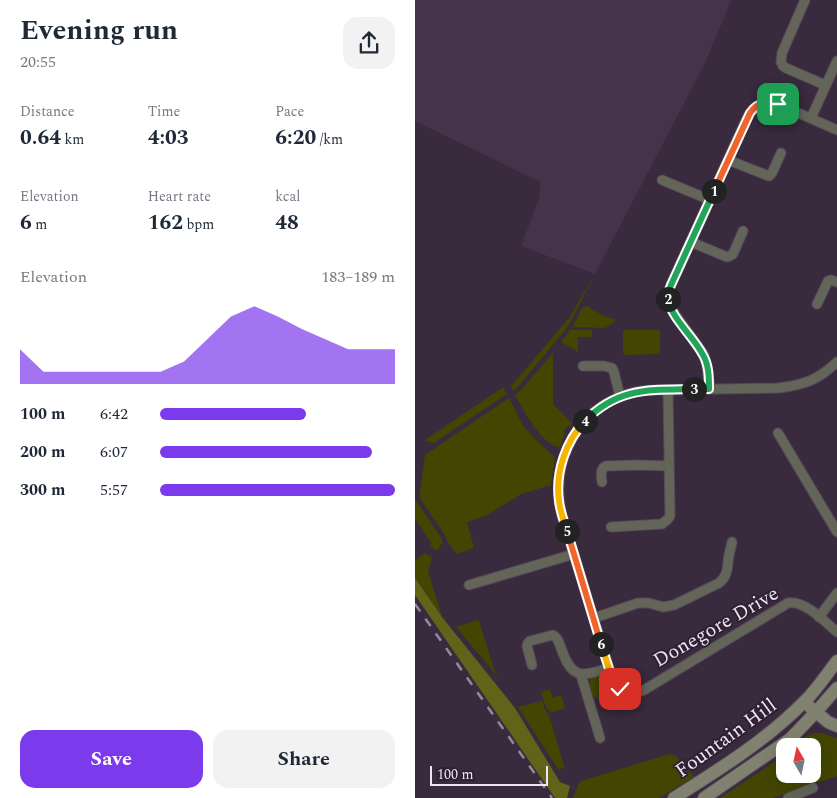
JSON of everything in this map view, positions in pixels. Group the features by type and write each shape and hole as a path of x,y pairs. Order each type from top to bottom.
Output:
{"main road":[{"name":"Fountain Hill","path":"674,798 767,736 805,702 837,661"},
{"name":"Fountain Hill","path":"704,798 790,739 837,688"},
{"path":"805,702 828,722 837,726"}],"street":[{"path":"805,0 783,51 781,62 786,68 825,85"},
{"path":"811,118 837,61"},
{"path":"709,389 704,356 672,310 668,297 671,285 747,118 756,106 765,103 775,103 837,130"},
{"path":"728,160 769,176 772,174 781,153"},
{"path":"662,180 710,200"},
{"path":"691,242 727,257 733,254 743,231"},
{"path":"817,304 828,281 837,282"},
{"name":"Donegore Drive","path":"837,362 818,377 800,385 778,388 644,391 620,397 601,407 583,422 571,438 563,459 558,485 562,516 609,668 615,683 620,689 627,692 643,690 788,603 795,602 801,605 837,632"},
{"path":"583,366 611,368 614,372 620,397"},
{"path":"611,527 657,525 665,522 669,516 668,390"},
{"path":"778,433 837,532"},
{"path":"601,482 601,471 606,466 639,464 669,466"},
{"path":"594,618 638,603 649,603 663,607 674,605 714,586 726,574 732,542"},
{"path":"469,585 574,554"},
{"path":"819,617 837,593"},
{"path":"532,665 527,643 531,640 553,635 558,638 564,657 570,667 581,675 609,668"},
{"path":"581,675 600,738"},
{"path":"788,798 799,796 813,788"}],"shaded area":[{"path":"415,0 731,0 705,63 595,274 521,246 540,196 540,182 415,121"},
{"path":"595,274 565,330 513,391 511,385 569,318"},
{"path":"587,306 604,316 617,320 605,328 573,327 582,308"},
{"path":"570,330 592,330 592,337 578,337 578,352 561,342"},
{"path":"624,330 660,330 660,353 624,355"},
{"path":"553,353 553,404 572,423 564,431 560,447 554,446 540,434 515,394 520,391"},
{"path":"504,388 507,394 434,443 425,440"},
{"path":"509,398 523,425 555,457 551,485 521,494 486,516 467,522 474,548 457,554 419,497 425,455"},
{"path":"415,499 442,539 442,543 437,551 429,546 432,544 415,519"},
{"path":"425,553 432,558 428,571 442,617 415,578 415,560"},
{"path":"415,578 442,617 515,708 560,782 570,786 567,798 555,798 415,595"},
{"path":"479,621 498,677 456,627"},
{"path":"597,677 603,679 613,695 600,699 592,696 589,683 591,679"},
{"path":"550,689 553,698 561,695 565,708 551,712 547,709 541,692"},
{"path":"542,701 550,718 564,768 558,769 518,707"},
{"path":"821,733 837,738 837,776 821,782 821,738 805,738"},
{"path":"670,754 677,757 694,777 659,798 573,798 581,781"},
{"path":"776,761 776,783 817,783 773,798 720,798"}],"railway":[{"path":"415,604 552,798"}],"route":[{"path":"620,689 615,683 609,668 562,516 558,485 563,459 571,438 583,422 591,414 615,399 631,393 644,391 709,389 704,356 672,310 668,293 747,118 756,106 771,102 778,104"}]}
